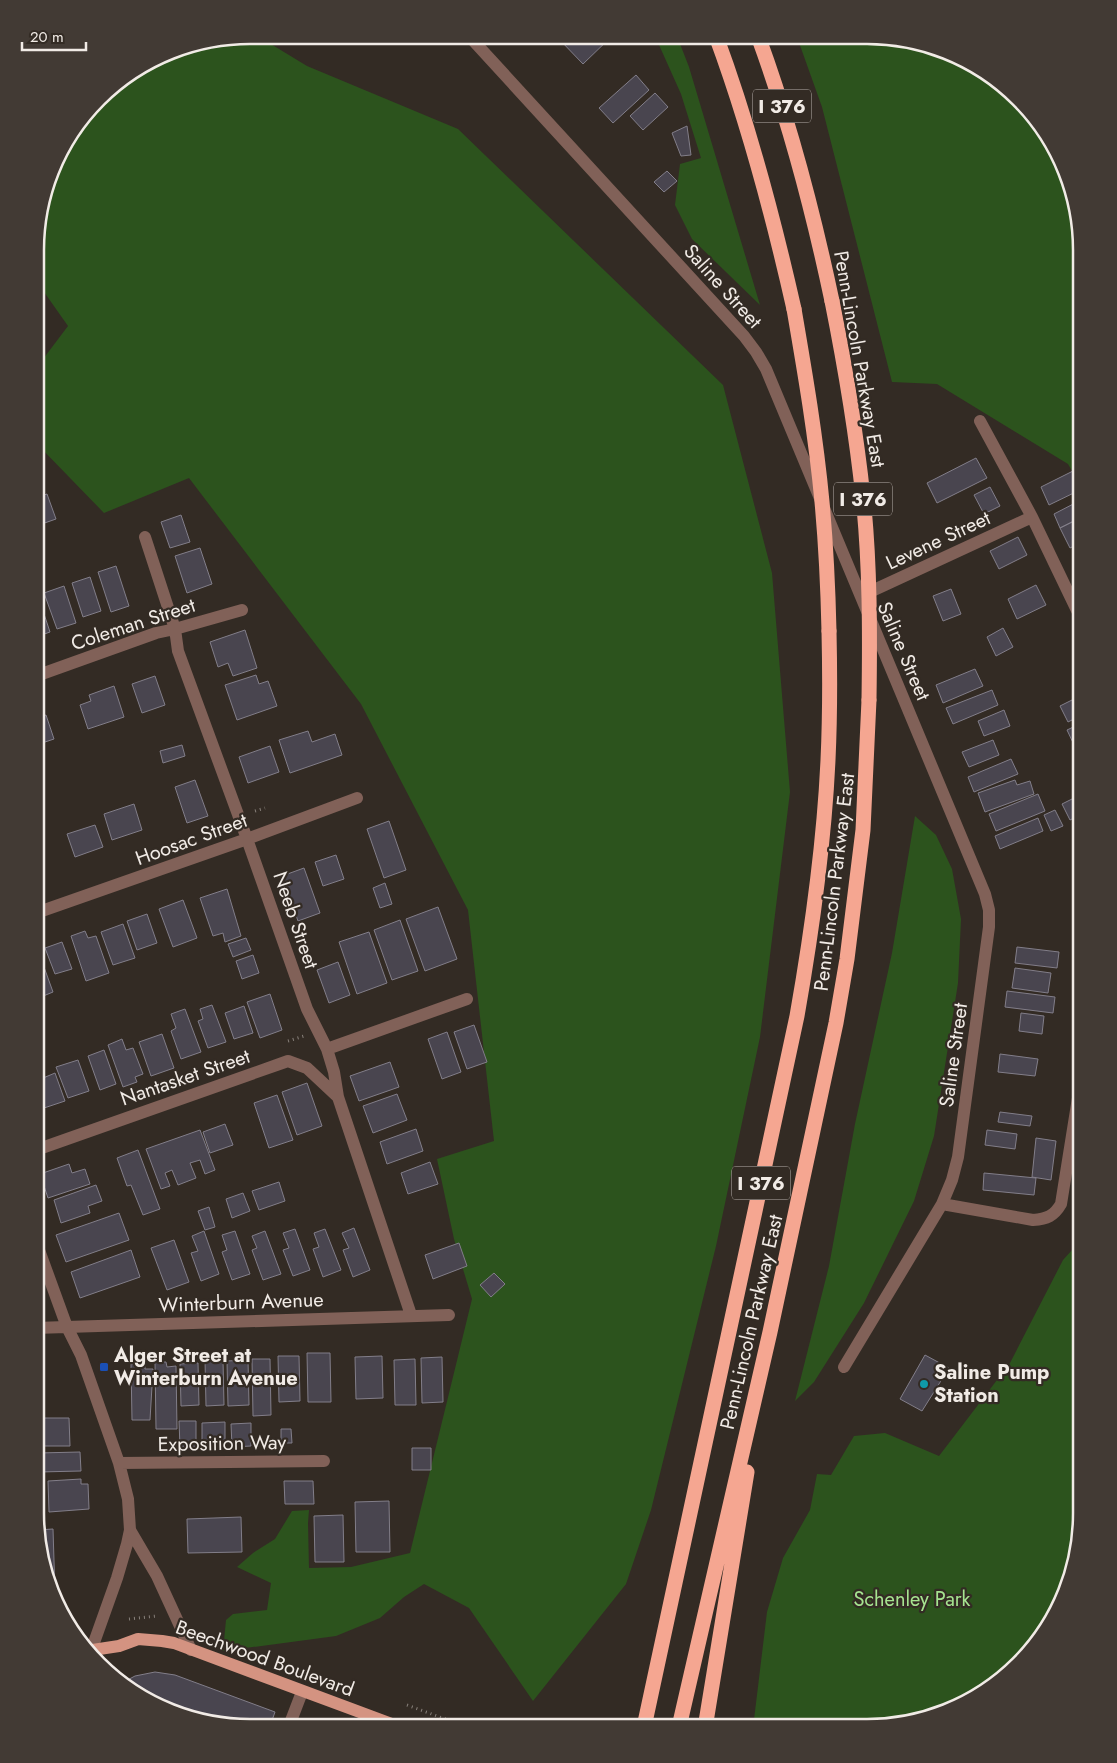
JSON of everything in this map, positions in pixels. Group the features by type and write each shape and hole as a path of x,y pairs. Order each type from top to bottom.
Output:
{"highway":[{"name":"Penn-Lincoln Parkway East","path":"646,1719 798,1016 817,889 827,770 830,696 829,631 822,502 815,437 794,309 765,187 747,126 719,44"},
{"name":"Penn-Lincoln Parkway East","path":"680,1719 770,1332 834,1033 847,959 863,830 867,764 870,633 863,499 855,433 832,301 803,176 785,114 761,44"},
{"path":"706,1719 770,1332"}],"main road":[{"name":"Beechwood Boulevard","path":"96,1651 119,1646 138,1639 162,1641 379,1719"}],"street":[{"name":"Saline Street","path":"476,44 744,336 756,352 766,369 985,894 990,910 958,1157 952,1180 942,1204 844,1367"},
{"path":"980,421 1032,517 1073,602"},
{"name":"Levene Street","path":"861,596 1032,517"},
{"name":"Neeb Street","path":"145,537 175,630 178,651 307,1009 326,1049 334,1072 338,1097 410,1315"},
{"name":"Coleman Street","path":"44,673 156,632 175,630 242,610"},
{"name":"Hoosac Street","path":"44,911 357,798"},
{"path":"326,1049 467,999"},
{"name":"Nantasket Street","path":"44,1147 288,1061 307,1068 338,1097"},
{"path":"942,1204 1034,1220 1044,1219 1055,1214 1061,1204 1073,1129"},
{"path":"44,1263 67,1326 81,1355 120,1463 128,1499 130,1530 117,1578 92,1645"},
{"name":"Winterburn Avenue","path":"44,1327 449,1315"},
{"name":"Exposition Way","path":"120,1463 324,1461"},
{"path":"130,1530 157,1576 191,1650"},
{"path":"292,1719 302,1692"}],"path":[{"path":"254,811 265,808"},
{"path":"288,1041 309,1034"},
{"path":"129,1619 157,1616"},
{"path":"406,1705 445,1719"}],"green space":[{"path":"236,44 271,44 307,66 458,129 723,385 772,573 790,792 760,1037 716,1246 651,1510 626,1584 533,1701 469,1608 424,1584 404,1597 380,1618 336,1636 223,1651 226,1620 233,1614 267,1610 271,1583 237,1567 253,1553 275,1539 292,1511 309,1510 309,1568 351,1567 410,1553 472,1299 454,1239 437,1159 494,1141 468,910 361,704 189,478 104,513 44,451 44,358 68,326 44,292 44,236 51,196 59,171 78,135 104,104 124,86 147,71 171,59 209,48"},
{"path":"659,44 680,44 689,67 760,305 692,239 675,205 680,164 701,158 681,94"},
{"path":"800,44 881,44 921,51 946,59 970,71 993,86 1013,104 1039,135 1058,171 1069,209 1073,236 1073,473 1068,464 937,384 892,382 822,107"},
{"path":"915,816 936,835 952,869 961,919 958,983 934,1136 914,1201 864,1303 814,1382 795,1401 829,1266 855,1124 892,953"},
{"name":"Schenley Park","path":"1073,1249 1073,1527 1066,1567 1058,1592 1039,1628 1013,1659 993,1677 970,1692 934,1708 908,1715 881,1719 754,1719 767,1612 783,1558 810,1510 817,1474 831,1475 854,1436 885,1433 939,1456 1010,1363 1063,1260"}],"building":[{"path":"564,44 604,44 583,64"},
{"path":"636,75 649,90 613,123 599,108"},
{"path":"655,93 668,107 643,130 630,116"},
{"path":"687,126 691,155 681,156 672,133"},
{"path":"667,171 677,181 664,192 654,182"},
{"path":"976,458 987,478 937,503 927,483"},
{"path":"1073,471 1073,493 1049,505 1041,487"},
{"path":"990,487 1000,506 984,514 974,495"},
{"path":"47,494 56,519 44,523 44,495"},
{"path":"1073,504 1073,522 1060,528 1054,514"},
{"path":"181,515 190,542 170,548 161,522"},
{"path":"1073,522 1073,546 1070,548 1060,528"},
{"path":"1018,537 1027,555 999,569 990,551"},
{"path":"200,548 212,584 187,593 175,556"},
{"path":"116,566 129,606 111,612 98,572"},
{"path":"90,577 101,611 83,617 72,583"},
{"path":"1036,585 1046,605 1017,619 1008,599"},
{"path":"64,586 76,623 57,629 44,593"},
{"path":"951,589 961,614 943,621 933,596"},
{"path":"44,614 50,632 44,634"},
{"path":"1003,628 1013,647 996,656 987,637"},
{"path":"245,630 257,668 233,676 228,663 218,667 210,642"},
{"path":"975,669 983,686 943,703 936,685"},
{"path":"256,675 259,684 268,681 277,706 237,720 225,685"},
{"path":"155,676 165,705 142,713 132,684"},
{"path":"114,686 124,717 88,729 80,705 91,701 89,695"},
{"path":"992,690 998,705 953,724 946,708"},
{"path":"1073,700 1073,720 1068,722 1060,706"},
{"path":"1004,710 1010,726 984,736 978,721"},
{"path":"46,715 54,739 44,742 44,716"},
{"path":"1073,727 1073,743 1067,730"},
{"path":"308,731 312,742 335,734 342,755 290,773 279,740"},
{"path":"993,740 999,755 969,767 962,752"},
{"path":"182,745 185,756 163,763 160,751"},
{"path":"270,746 279,772 248,783 239,757"},
{"path":"1011,759 1018,774 974,792 968,777"},
{"path":"195,780 208,816 187,823 175,787"},
{"path":"1015,780 1017,785 1030,781 1034,794 985,812 978,793"},
{"path":"1038,794 1045,811 996,831 989,814"},
{"path":"1073,798 1073,818 1070,820 1062,804"},
{"path":"134,804 142,830 112,840 104,814"},
{"path":"1055,810 1063,826 1051,831 1044,815"},
{"path":"1038,818 1043,831 1000,849 995,836"},
{"path":"389,821 406,870 384,878 367,829"},
{"path":"95,825 103,847 75,857 67,834"},
{"path":"336,855 344,879 323,886 315,862"},
{"path":"304,868 320,913 298,921 282,876"},
{"path":"385,883 392,904 380,908 373,888"},
{"path":"227,889 241,936 225,942 223,933 213,936 200,898"},
{"path":"183,900 197,938 173,947 159,909"},
{"path":"438,907 457,959 425,971 406,919"},
{"path":"147,914 157,943 137,950 127,921"},
{"path":"400,920 418,971 392,980 374,930"},
{"path":"123,924 135,958 113,965 101,932"},
{"path":"85,931 88,938 96,936 109,973 86,981 71,936"},
{"path":"369,932 387,983 357,994 339,942"},
{"path":"246,938 251,950 233,957 228,944"},
{"path":"62,942 72,969 55,974 45,948"},
{"path":"1017,947 1059,952 1057,968 1015,963"},
{"path":"253,955 259,973 242,979 236,961"},
{"path":"338,962 350,995 329,1003 317,970"},
{"path":"44,967 53,992 44,996"},
{"path":"1015,968 1051,973 1048,993 1012,988"},
{"path":"1007,991 1055,997 1053,1013 1005,1007"},
{"path":"270,994 282,1030 260,1038 247,1002"},
{"path":"212,1005 226,1042 208,1048 198,1021 203,1019 200,1009"},
{"path":"244,1006 253,1033 234,1039 225,1013"},
{"path":"185,1009 201,1052 181,1059 171,1031 176,1028 171,1014"},
{"path":"1021,1013 1044,1016 1042,1034 1019,1031"},
{"path":"474,1025 487,1062 467,1069 454,1032"},
{"path":"447,1032 461,1072 442,1079 428,1039"},
{"path":"162,1034 174,1068 151,1076 139,1042"},
{"path":"122,1039 126,1050 133,1048 143,1074 135,1077 137,1082 123,1087 108,1045"},
{"path":"104,1050 116,1084 100,1090 88,1056"},
{"path":"1000,1054 1038,1059 1035,1076 998,1072"},
{"path":"78,1060 89,1091 68,1098 56,1067"},
{"path":"390,1062 399,1087 359,1101 350,1076"},
{"path":"55,1073 65,1101 44,1108 44,1078"},
{"path":"307,1083 322,1126 297,1135 282,1092"},
{"path":"397,1094 407,1120 373,1133 363,1106"},
{"path":"277,1095 293,1140 269,1148 254,1103"},
{"path":"1000,1112 1032,1116 1030,1126 998,1122"},
{"path":"225,1124 233,1145 210,1153 203,1132"},
{"path":"416,1129 423,1151 387,1164 380,1142"},
{"path":"200,1130 215,1170 205,1174 200,1160 190,1163 196,1178 178,1185 172,1170 165,1173 170,1186 161,1189 146,1149"},
{"path":"987,1130 1017,1134 1015,1149 985,1145"},
{"path":"1036,1138 1056,1141 1051,1180 1032,1177"},
{"path":"138,1150 160,1209 143,1215 131,1185 127,1186 117,1158"},
{"path":"430,1162 438,1184 408,1194 401,1173"},
{"path":"69,1164 72,1173 85,1169 90,1184 48,1198 44,1186 44,1173"},
{"path":"984,1173 1036,1178 1034,1195 983,1190"},
{"path":"279,1182 285,1201 259,1210 252,1191"},
{"path":"96,1185 102,1201 88,1206 90,1213 61,1223 54,1200"},
{"path":"243,1193 250,1211 232,1218 226,1199"},
{"path":"209,1207 215,1227 205,1230 198,1211"},
{"path":"119,1213 129,1240 66,1262 56,1235"},
{"path":"354,1228 370,1270 353,1277 343,1250 349,1248 342,1233"},
{"path":"295,1229 310,1270 293,1276 283,1250 289,1248 283,1233"},
{"path":"325,1229 341,1270 323,1277 313,1249 319,1247 314,1233"},
{"path":"204,1231 219,1274 201,1281 191,1253 198,1251 192,1236"},
{"path":"235,1231 250,1274 232,1280 222,1252 227,1250 222,1235"},
{"path":"265,1231 281,1274 263,1280 252,1250 257,1248 252,1236"},
{"path":"174,1240 189,1282 167,1290 151,1248"},
{"path":"459,1243 467,1266 433,1279 425,1255"},
{"path":"131,1250 140,1277 80,1298 71,1272"},
{"path":"494,1273 505,1284 491,1297 480,1285"},
{"path":"307,1353 330,1353 331,1402 308,1402"},
{"name":"Saline Pump Station","path":"925,1355 949,1368 922,1411 900,1399"},
{"path":"278,1356 299,1356 300,1401 279,1402"},
{"path":"382,1356 383,1398 356,1399 355,1357"},
{"path":"442,1357 443,1402 422,1403 421,1358"},
{"path":"252,1359 270,1359 271,1415 253,1416"},
{"path":"415,1359 416,1405 395,1405 394,1360"},
{"path":"205,1360 223,1360 224,1405 206,1406"},
{"path":"248,1360 249,1405 228,1406 227,1361"},
{"path":"155,1362 166,1362 167,1367 176,1366 177,1429 156,1429"},
{"path":"198,1363 199,1405 181,1406 180,1364"},
{"path":"131,1364 145,1364 145,1369 153,1369 150,1420 132,1420"},
{"path":"44,1418 69,1418 70,1446 44,1446"},
{"path":"179,1421 196,1421 196,1447 180,1447"},
{"path":"225,1422 225,1445 202,1445 202,1423"},
{"path":"251,1423 251,1446 232,1447 231,1424"},
{"path":"281,1429 291,1429 292,1443 281,1443"},
{"path":"412,1448 431,1448 431,1470 412,1470"},
{"path":"80,1452 81,1471 44,1472 44,1453"},
{"path":"81,1479 81,1484 88,1484 89,1509 49,1512 48,1481"},
{"path":"284,1481 313,1481 314,1504 285,1504"},
{"path":"389,1501 390,1552 356,1552 355,1502"},
{"path":"343,1515 344,1562 315,1562 314,1516"},
{"path":"241,1517 242,1552 188,1553 187,1519"},
{"path":"53,1529 55,1579 48,1554 44,1530"},
{"path":"155,1672 175,1675 275,1712 272,1719 236,1719 196,1712 171,1704 128,1680 135,1676"}],"place":[{"name":"Alger Street at Winterburn Avenue","path":"104,1367"},
{"name":"Saline Pump Station","path":"924,1384"}]}
